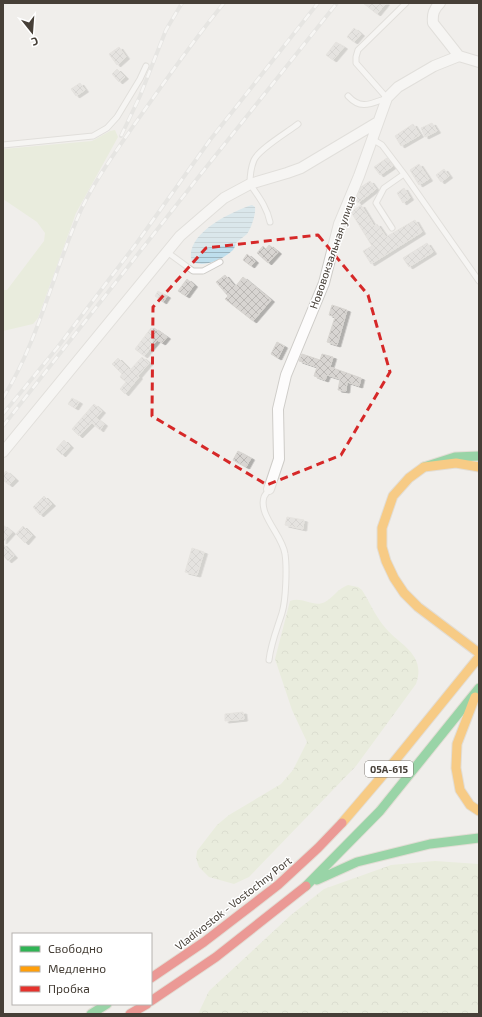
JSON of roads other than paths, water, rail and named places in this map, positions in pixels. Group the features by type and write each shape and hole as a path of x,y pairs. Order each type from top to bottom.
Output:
{"main road":[{"path":"479,456 455,457 424,468 409,478 394,496 382,528 382,547 386,561 394,578 404,593 418,606 479,653"},
{"path":"424,468 456,464 467,464 479,467"},
{"name":"Vladivostok - Vostochny Port","path":"152,977 189,953 238,917 291,874 332,834 387,772 479,656"},
{"path":"478,690 457,744 456,768 460,790 470,805 479,811"},
{"name":"05А-615","path":"152,1000 216,956 309,884 380,811 478,690"},
{"path":"309,884 357,862 430,844 479,838"},
{"path":"91,1014 106,1005"},
{"path":"130,1014 145,1005"}],"street":[{"path":"440,3 432,16 433,23 459,56 479,62"},
{"name":"Нововокзальная улица","path":"269,489 279,459 278,409 286,375 324,283 339,224 359,176 387,98 398,87 419,74 459,56"},
{"path":"3,452 180,236 224,198 250,184 287,174 301,168 378,122"}],"lane":[{"path":"348,96 354,103 361,105 387,98 356,63 356,57 358,50 406,3"},
{"path":"3,145 92,136 107,128 117,117 146,66"},
{"path":"270,222 264,204 250,184 251,170 255,158 268,146 298,124"},
{"path":"372,139 382,145 404,174 479,281"},
{"path":"392,228 376,203 384,188 404,174"},
{"path":"167,252 194,271 203,271 220,262"},
{"path":"269,489 264,498 264,508 269,521 282,543 285,554 283,605 274,634 269,660"}],"water":[{"path":"252,205 255,207 255,210 252,225 247,234 237,242 233,250 214,262 203,264 192,262 191,252 194,243 201,234 221,219"}],"railway":[{"path":"121,136 140,96 166,30 182,3"},
{"path":"3,398 16,376 36,329 81,210 99,177 167,79 224,3"},
{"path":"3,414 57,348 136,244 210,140 318,3"},
{"path":"3,426 337,3"}]}
